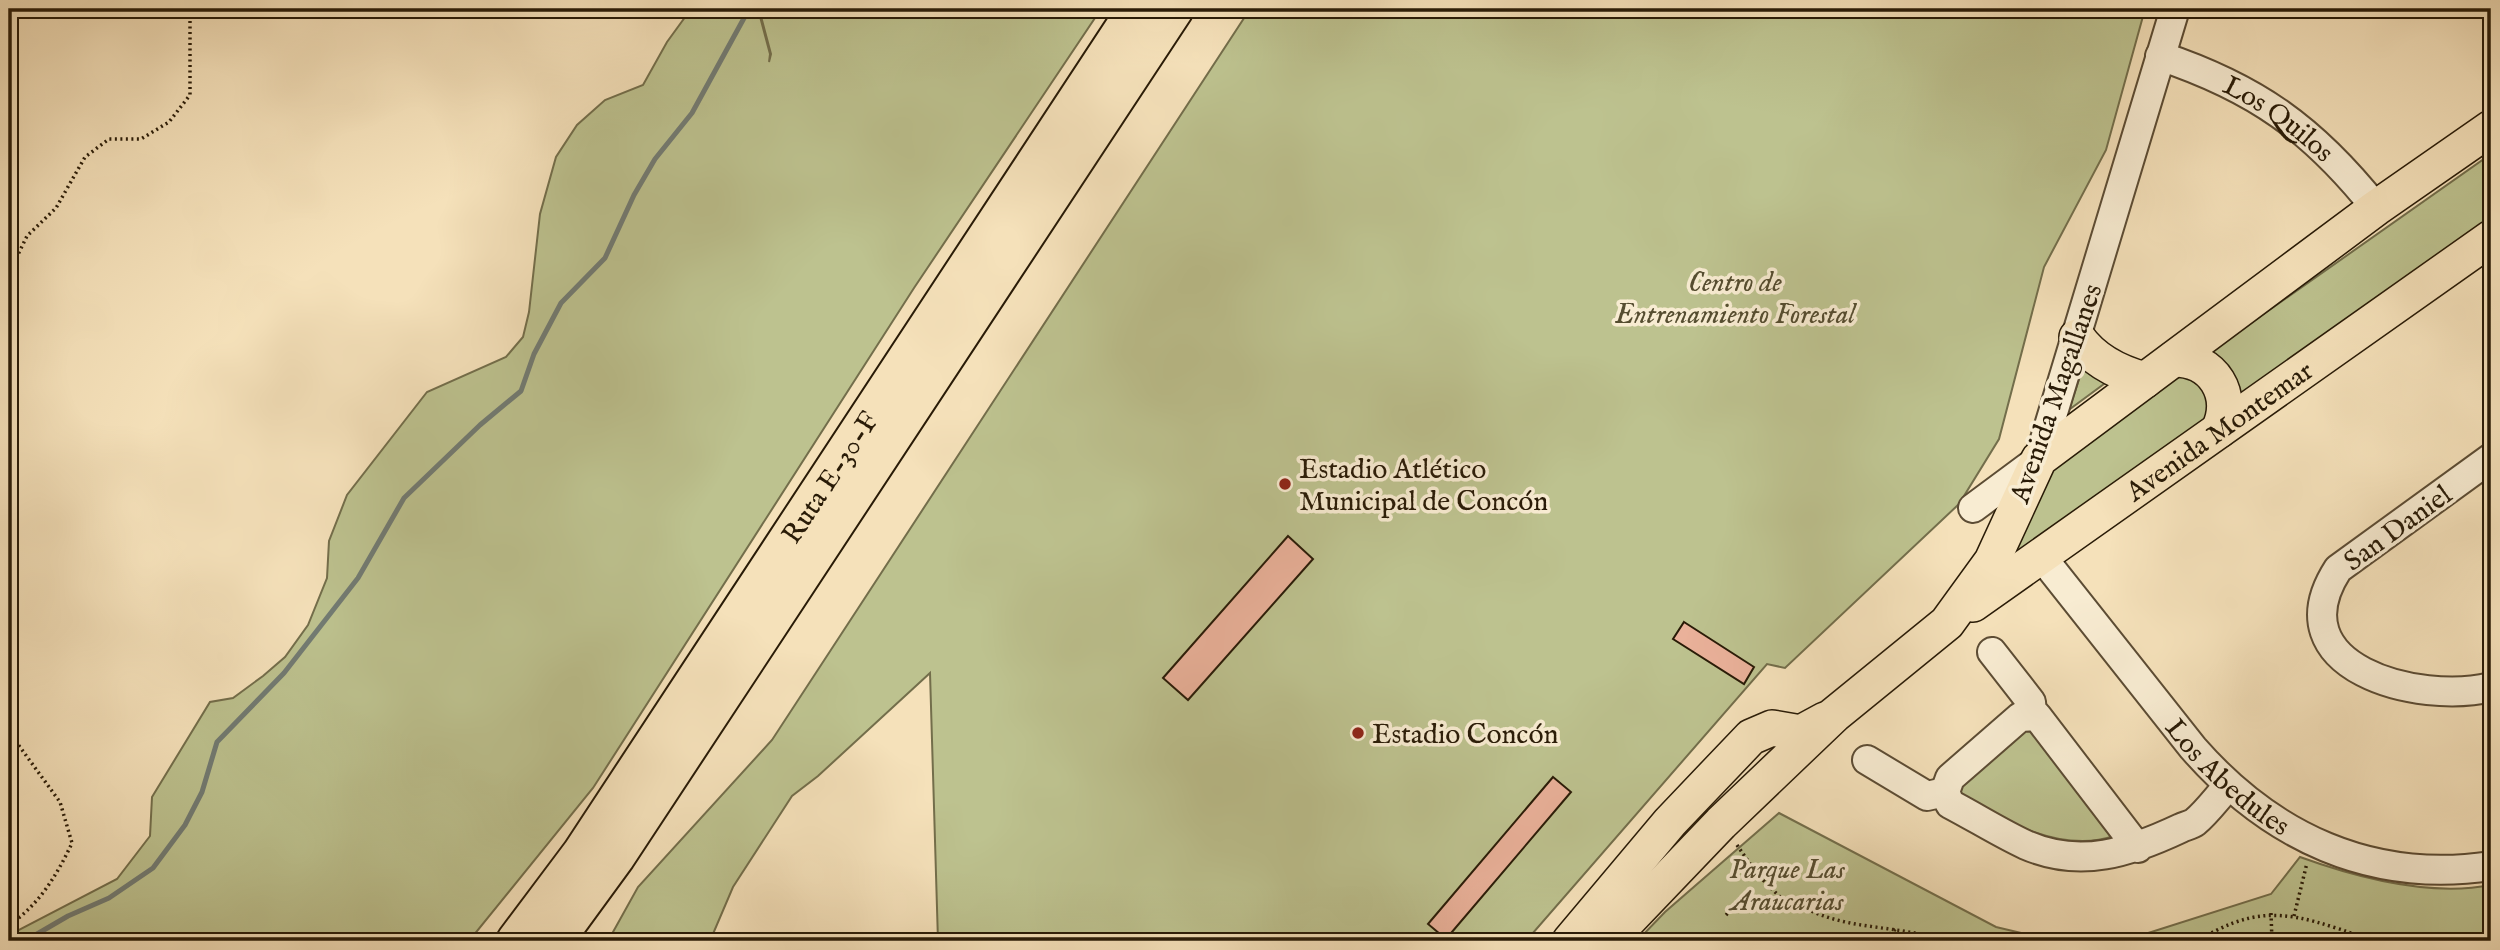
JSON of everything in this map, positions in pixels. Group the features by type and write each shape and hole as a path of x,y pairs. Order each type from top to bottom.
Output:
{"highway":[{"name":"Ruta E-30-F","path":"516,941 582,853 1137,9"},
{"name":"Ruta E-30-F","path":"554,941 616,856 1174,9"}],"main road":[{"path":"2039,458 2376,208 2491,128"},
{"name":"Avenida Montemar","path":"1947,623 2491,238"},
{"path":"2077,337 2084,348 2111,367 2144,380"},
{"path":"2174,359 2198,363 2218,381 2225,401 2219,430"},
{"name":"Avenida Magallanes","path":"1608,941 1721,823 1834,715 1947,623 1992,561 2039,458"},
{"name":"Avenida Magallanes","path":"1570,941 1670,822 1742,746 1763,729 1801,733 1834,715"},
{"path":"1742,746 1762,758 1765,767 1757,789"}],"street":[{"name":"Avenida Magallanes","path":"2039,458 2175,9"},
{"name":"Los Quilos","path":"2160,56 2250,93 2279,112 2316,139 2348,172 2376,208"},
{"path":"1973,508 2039,458"},
{"name":"San Daniel","path":"2491,458 2338,569 2330,580 2323,606 2329,642 2340,656 2372,676 2428,692 2449,693 2491,687"},
{"name":"Los Abedules","path":"2041,556 2224,782 2268,817 2312,842 2390,866 2445,870 2491,866"},
{"path":"1993,652 2031,702 2032,714"},
{"path":"2138,848 2042,719 2032,714 2020,717 1950,778 1945,792 1950,804 2027,845 2047,852 2102,856 2138,848 2182,827 2184,816 2224,782"},
{"path":"1867,760 1927,796 1945,792"}],"path":[{"path":"9,274 27,236 55,208 85,157 109,139 141,139 169,122 190,95 190,9"},
{"path":"9,732 60,802 72,843 51,882 27,913 9,925"},
{"path":"1721,823 1757,874 1781,898 1818,914 1945,941"},
{"path":"2294,916 2312,842"},
{"path":"1726,915 1738,904 1755,898 1778,898 1802,906"},
{"path":"2271,913 2272,941"},
{"path":"2197,941 2237,919 2271,913 2340,928 2359,940 2383,941"},
{"path":"1881,941 1896,929"}],"green space":[{"path":"691,9 758,9 770,54 769,62 771,54 759,9 1101,9 914,288 593,788 469,941 9,941 9,935 117,879 150,836 152,797 210,702 233,698 263,676 285,657 308,625 327,578 329,541 347,495 427,392 506,357 523,337 529,312 540,214 556,157 577,125 605,100 643,85 667,42"},
{"name":"Centro de Entrenamiento Forestal","path":"1250,9 2145,9 2106,150 2044,267 1999,439 1959,504 1785,668 1767,664 1526,941 938,941 930,673 818,776 792,796 733,887 710,941 608,941 638,887 772,740"},
{"path":"2491,154 2491,221 2236,405 2204,356"},
{"path":"2084,364 2108,381 2070,409 2070,407"},
{"path":"2182,371 2204,379 2213,418 2006,565 2046,468"},
{"path":"2027,729 2031,729 2114,836 2074,841 2054,838 2014,824 1961,794 1959,786"},
{"name":"Parque Las Araucarias","path":"1779,813 1996,927 2055,941 1637,941 1665,912"},
{"path":"2300,857 2346,872 2419,887 2443,889 2491,885 2491,941 2123,941 2271,894"}],"building":[{"path":"1288,536 1313,559 1188,700 1163,678"},
{"path":"1684,622 1754,667 1744,684 1673,639"},
{"path":"1553,777 1571,792 1446,939 1428,924"}],"waterway":[{"path":"25,941 68,916 109,898 153,868 185,825 202,792 217,742 284,673 358,578 404,498 480,425 521,391 534,354 561,303 605,258 634,195 655,159 692,113 749,9"}],"place":[{"name":"Estadio Atlético Municipal de Concón","path":"1285,484"},
{"name":"Estadio Concón","path":"1358,733"}]}
